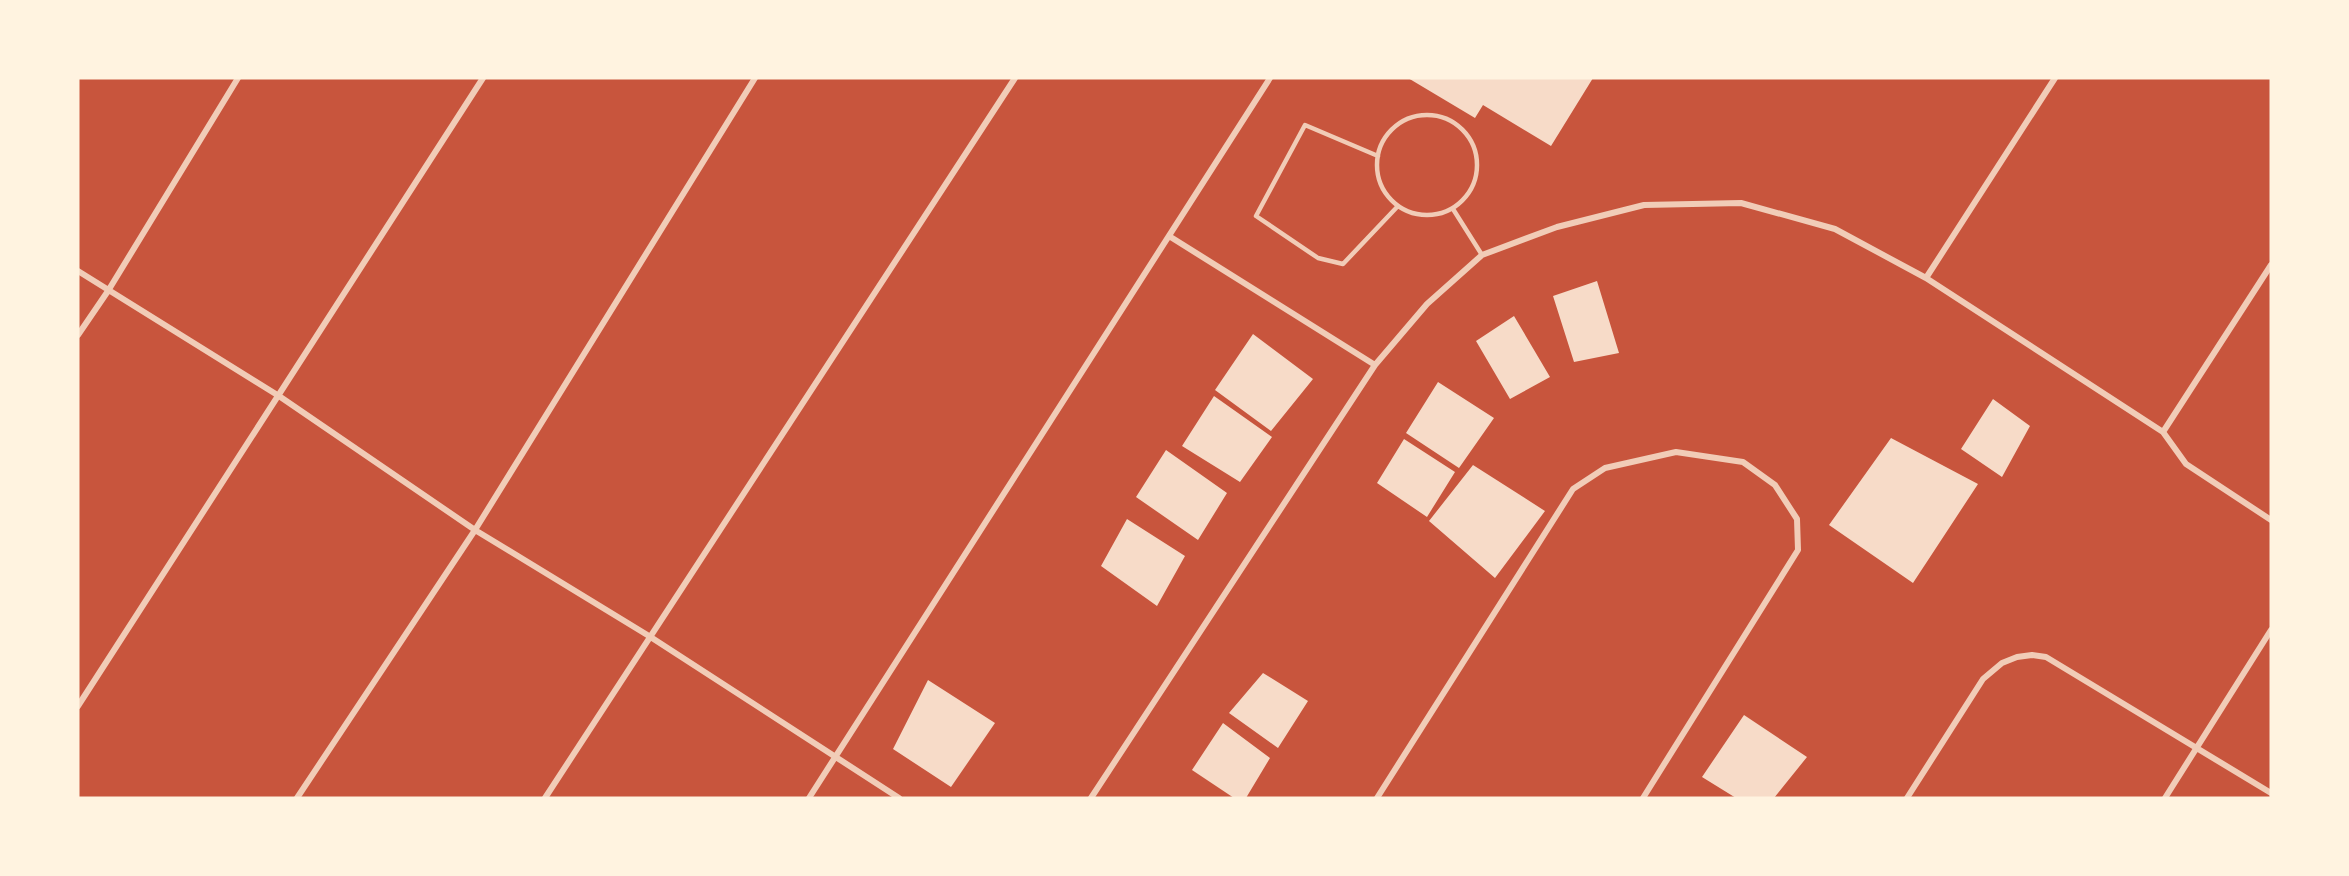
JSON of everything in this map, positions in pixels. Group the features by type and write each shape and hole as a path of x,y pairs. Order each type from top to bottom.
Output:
{"street":[{"path":"78,335 108,291 238,78"},
{"path":"78,706 483,78"},
{"path":"297,798 475,530 755,78"},
{"path":"545,798 1015,78"},
{"path":"809,798 1270,78"},
{"path":"1926,278 2055,78"},
{"path":"1090,798 1375,365 1427,304 1482,255 1557,227 1644,205 1741,203 1835,229 1926,278 2163,432 2186,464 2271,520"},
{"path":"1169,236 1375,365"},
{"path":"2163,432 2271,265"},
{"path":"78,271 279,396 475,530 649,636 899,798"},
{"path":"2163,432 2271,272"},
{"path":"1377,798 1573,489 1605,468 1676,452 1743,462 1774,484 1797,519 1798,550 1643,798"},
{"path":"2165,798 2271,630"},
{"path":"1906,798 1983,678 2002,663 2017,657 2032,655 2046,657 2271,793"}],"lane":[{"path":"1425,115 1442,117 1457,124 1468,136 1475,151 1478,167 1470,191 1453,209 1439,214 1425,215 1411,213 1388,197 1377,171 1378,156 1383,140 1395,127 1409,119 1425,115"},
{"path":"1378,156 1305,125 1256,216 1318,258 1343,264 1398,206"},
{"path":"1453,209 1482,255"}],"building":[{"path":"1408,78 1593,78 1551,146 1483,105 1475,118"},
{"path":"1597,281 1619,353 1574,362 1553,296"},
{"path":"1514,316 1550,377 1510,399 1476,341"},
{"path":"1253,334 1313,379 1271,431 1215,390"},
{"path":"1438,382 1494,418 1459,468 1406,433"},
{"path":"1214,396 1272,437 1240,482 1182,446"},
{"path":"1993,399 2030,426 2002,477 1961,449"},
{"path":"1891,438 1978,484 1913,583 1829,525"},
{"path":"1404,439 1455,472 1427,517 1377,483"},
{"path":"1166,450 1227,493 1198,540 1136,497"},
{"path":"1473,465 1545,511 1495,578 1429,521"},
{"path":"1127,519 1185,556 1157,606 1101,566"},
{"path":"1263,673 1308,701 1278,748 1229,713"},
{"path":"928,680 995,723 951,787 893,749"},
{"path":"1744,715 1807,757 1774,798 1736,798 1702,777"},
{"path":"1223,723 1270,758 1246,798 1234,798 1192,770"}]}
